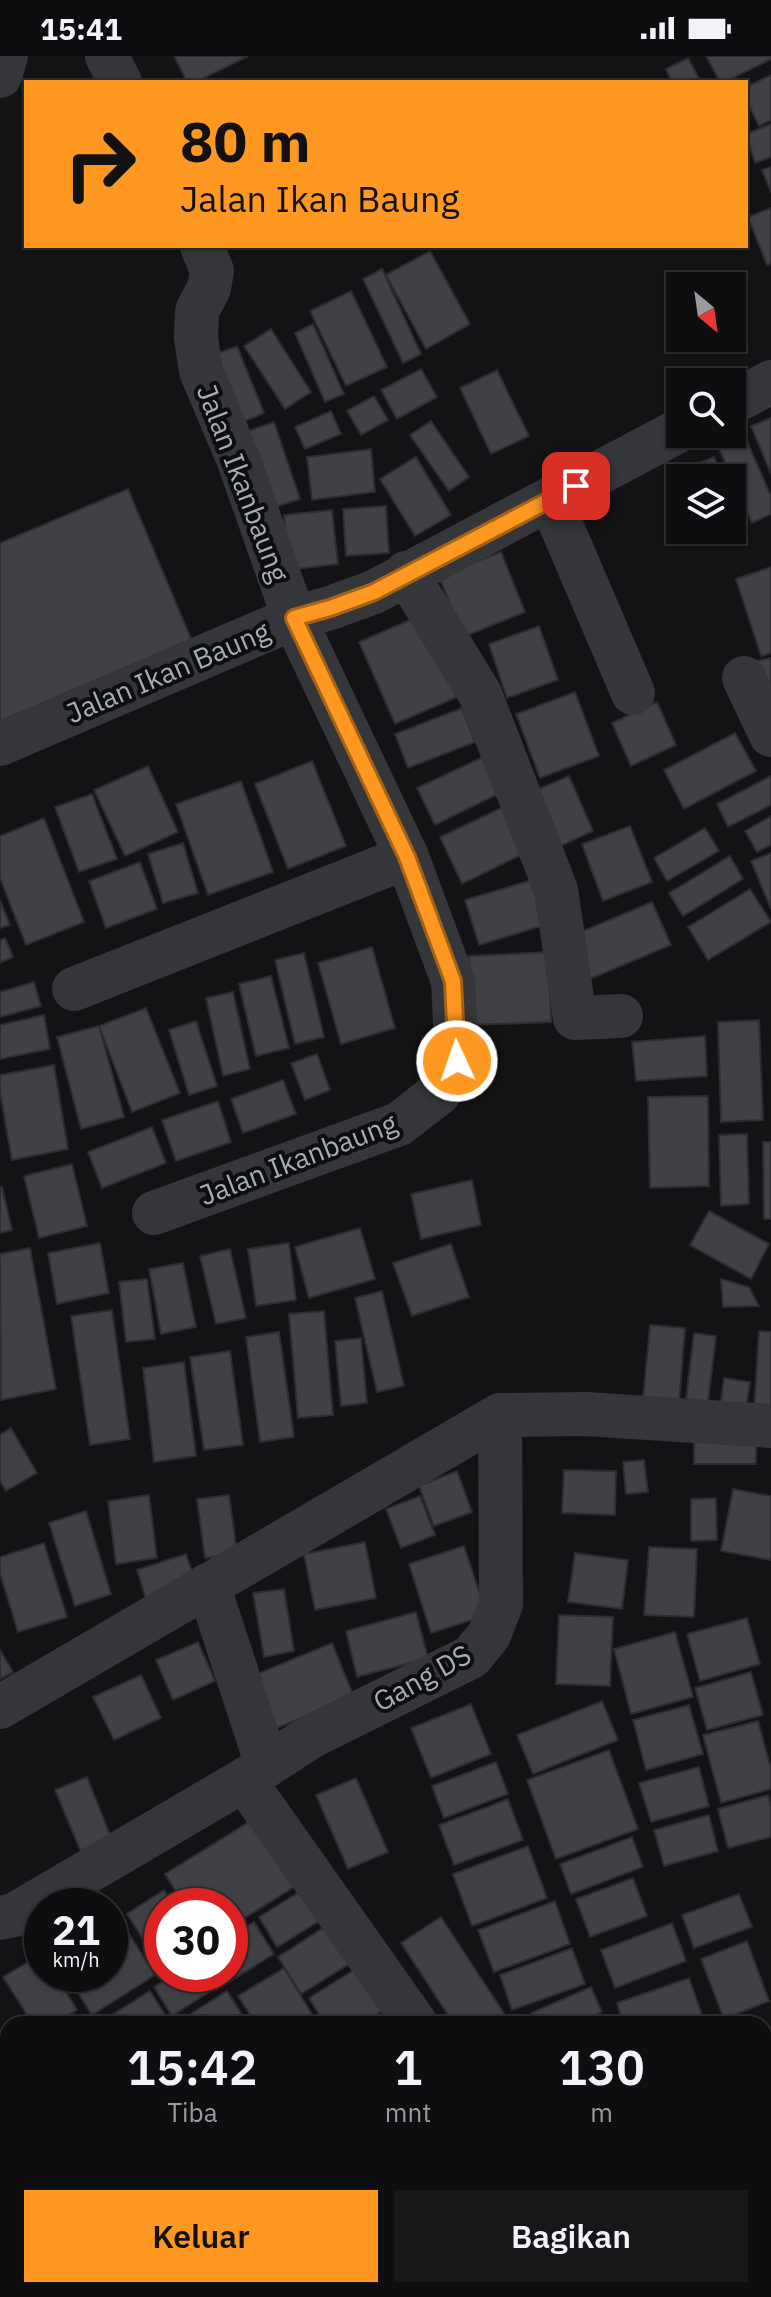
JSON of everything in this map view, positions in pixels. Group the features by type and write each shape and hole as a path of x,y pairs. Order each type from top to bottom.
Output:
{"street":[{"path":"0,76 6,56"},
{"path":"107,56 119,80"},
{"name":"Jalan Ikanbaung","path":"154,1213 399,1124 439,1093 450,1079 457,1061 453,981 407,857 294,618 239,461 201,371 196,338 197,311 209,288 212,271 203,248"},
{"path":"746,395 771,382"},
{"name":"Jalan Ikan Baung","path":"0,744 294,618 374,592 666,437"},
{"path":"550,499 633,693"},
{"path":"406,573 480,694 556,890 575,1018 621,1016"},
{"path":"744,678 771,735"},
{"path":"74,989 407,857"},
{"path":"0,1707 500,1415 586,1414 771,1426"},
{"name":"Gang DS","path":"0,1918 14,1915 256,1773 312,1736 471,1657 489,1635 501,1604 500,1415"},
{"path":"208,1585 256,1773 411,2016"}],"building":[{"path":"174,56 248,56 200,80 186,80"},
{"path":"706,56 771,56 771,59 729,80 719,80"},
{"path":"688,58 700,80 671,80 666,69"},
{"path":"771,75 771,120 759,126 748,104 748,86"},
{"path":"771,124 771,157 755,163 748,133"},
{"path":"771,167 771,192 762,170"},
{"path":"771,208 771,263 767,265 748,217"},
{"path":"430,251 470,324 426,349 386,275"},
{"path":"382,269 421,354 403,363 363,279"},
{"path":"351,291 387,367 346,386 310,311"},
{"path":"313,324 344,394 325,402 295,333"},
{"path":"271,329 311,392 285,409 244,346"},
{"path":"237,346 264,413 240,423 213,355"},
{"path":"421,369 437,397 397,419 381,390"},
{"path":"497,370 529,436 491,454 460,388"},
{"path":"374,396 388,420 361,435 347,411"},
{"path":"331,411 341,434 305,449 295,427"},
{"path":"771,418 771,474 751,426"},
{"path":"431,421 469,477 449,491 410,435"},
{"path":"274,422 300,499 262,511 237,435"},
{"path":"746,439 771,496 771,514 752,523 746,510 746,464 726,464 719,448 746,448"},
{"path":"371,449 375,492 312,500 307,457"},
{"path":"416,457 451,515 415,536 380,479"},
{"path":"714,457 717,464 697,464"},
{"path":"128,489 192,641 0,723 0,543"},
{"path":"386,506 389,553 346,556 343,509"},
{"path":"332,510 338,564 289,570 284,515"},
{"path":"501,552 525,612 463,637 439,576"},
{"path":"771,567 771,653 761,656 736,579"},
{"path":"421,615 457,697 395,724 359,642"},
{"path":"539,626 558,680 507,698 489,644"},
{"path":"771,658 771,697 751,662"},
{"path":"575,692 599,756 540,778 516,714"},
{"path":"657,702 676,745 631,766 612,723"},
{"path":"462,708 475,742 408,768 395,734"},
{"path":"735,733 756,771 684,809 664,770"},
{"path":"483,757 500,793 435,825 417,788"},
{"path":"312,761 346,846 288,869 255,784"},
{"path":"148,766 178,832 125,856 94,790"},
{"path":"569,776 593,831 552,850 527,794"},
{"path":"771,776 771,805 728,827 717,804"},
{"path":"241,781 273,872 208,895 176,804"},
{"path":"92,794 117,859 79,872 55,807"},
{"path":"505,806 527,852 462,884 440,837"},
{"path":"771,816 771,845 757,852 745,831"},
{"path":"44,818 84,922 26,945 0,878 0,836"},
{"path":"630,826 652,882 603,901 582,844"},
{"path":"705,828 719,851 667,881 654,858"},
{"path":"183,843 198,893 163,903 148,854"},
{"path":"771,853 771,909 751,861"},
{"path":"730,856 743,879 683,916 669,893"},
{"path":"140,862 157,909 106,928 89,881"},
{"path":"532,880 545,925 479,945 465,900"},
{"path":"750,889 771,922 708,960 688,927"},
{"path":"0,900 10,925 0,928"},
{"path":"652,902 671,945 590,979 571,936"},
{"path":"5,938 13,957 0,963 0,940"},
{"path":"372,947 395,1028 341,1044 318,963"},
{"path":"549,952 551,1022 472,1025 469,956"},
{"path":"304,953 324,1037 295,1044 275,960"},
{"path":"271,976 289,1048 256,1056 239,984"},
{"path":"34,982 41,1006 0,1017 0,992"},
{"path":"233,992 250,1069 223,1076 206,998"},
{"path":"146,1008 180,1093 132,1112 99,1026"},
{"path":"44,1015 50,1049 0,1059 0,1025"},
{"path":"759,1020 763,1120 721,1122 718,1022"},
{"path":"196,1021 217,1086 189,1095 169,1030"},
{"path":"99,1026 124,1117 81,1129 57,1037"},
{"path":"705,1036 707,1076 636,1081 632,1042"},
{"path":"317,1054 330,1090 305,1100 291,1063"},
{"path":"54,1065 68,1149 12,1160 0,1093 0,1075"},
{"path":"283,1080 296,1114 243,1133 231,1099"},
{"path":"708,1096 709,1186 650,1188 648,1097"},
{"path":"218,1101 231,1142 176,1161 162,1120"},
{"path":"152,1127 166,1163 102,1188 88,1152"},
{"path":"747,1134 749,1204 721,1206 719,1135"},
{"path":"763,1142 771,1142 771,1219 764,1219"},
{"path":"72,1164 87,1226 39,1238 24,1176"},
{"path":"472,1180 481,1225 421,1239 411,1194"},
{"path":"0,1188 12,1230 0,1233"},
{"path":"709,1211 769,1244 751,1279 690,1245"},
{"path":"360,1228 375,1279 309,1298 295,1247"},
{"path":"100,1243 109,1293 57,1304 48,1253"},
{"path":"289,1243 296,1300 256,1306 248,1249"},
{"path":"451,1244 469,1297 412,1316 393,1263"},
{"path":"30,1248 56,1389 1,1400 0,1254"},
{"path":"230,1249 246,1318 216,1324 200,1256"},
{"path":"183,1263 196,1327 161,1334 149,1269"},
{"path":"147,1279 155,1339 126,1342 119,1282"},
{"path":"721,1279 749,1287 759,1306 723,1307"},
{"path":"382,1291 404,1386 377,1392 355,1298"},
{"path":"112,1310 130,1439 90,1445 71,1316"},
{"path":"324,1311 333,1415 298,1418 289,1314"},
{"path":"650,1325 685,1328 679,1403 643,1399"},
{"path":"759,1331 771,1332 771,1412 754,1410"},
{"path":"279,1332 294,1437 260,1442 246,1337"},
{"path":"694,1333 716,1336 708,1402 686,1399"},
{"path":"361,1338 367,1403 341,1406 335,1341"},
{"path":"230,1351 243,1445 204,1450 190,1357"},
{"path":"184,1362 196,1456 154,1462 143,1368"},
{"path":"724,1378 750,1382 746,1410 720,1407"},
{"path":"11,1428 37,1473 6,1491 0,1481 0,1435"},
{"path":"694,1441 756,1441 756,1464 694,1464"},
{"path":"644,1460 648,1492 626,1494 623,1462"},
{"path":"564,1470 616,1471 615,1515 562,1513"},
{"path":"457,1471 472,1512 434,1526 419,1486"},
{"path":"733,1489 771,1496 771,1560 721,1551"},
{"path":"149,1495 157,1558 116,1564 108,1501"},
{"path":"229,1495 237,1553 205,1558 197,1499"},
{"path":"420,1496 435,1535 401,1548 386,1509"},
{"path":"716,1498 717,1540 691,1541 691,1499"},
{"path":"86,1511 111,1594 75,1606 49,1523"},
{"path":"365,1542 376,1598 315,1610 304,1554"},
{"path":"44,1543 67,1617 18,1632 0,1574 0,1557"},
{"path":"464,1546 487,1615 431,1633 409,1564"},
{"path":"649,1547 697,1549 694,1617 644,1615"},
{"path":"575,1553 628,1560 622,1609 568,1602"},
{"path":"186,1554 196,1583 146,1599 137,1570"},
{"path":"284,1589 294,1651 264,1657 253,1593"},
{"path":"416,1612 428,1658 357,1677 346,1631"},
{"path":"559,1615 613,1617 610,1686 556,1684"},
{"path":"747,1618 760,1664 700,1681 687,1634"},
{"path":"675,1632 693,1697 631,1714 614,1649"},
{"path":"198,1642 215,1681 173,1700 156,1660"},
{"path":"332,1643 354,1697 267,1732 245,1679"},
{"path":"0,1650 13,1672 0,1679"},
{"path":"751,1672 763,1715 707,1730 695,1688"},
{"path":"141,1675 161,1718 114,1740 93,1697"},
{"path":"602,1701 618,1740 533,1774 517,1735"},
{"path":"471,1704 491,1754 431,1778 411,1728"},
{"path":"689,1705 703,1754 646,1770 633,1720"},
{"path":"758,1721 771,1769 771,1789 721,1803 703,1735"},
{"path":"609,1750 638,1829 556,1859 527,1780"},
{"path":"496,1762 508,1794 444,1818 432,1786"},
{"path":"699,1767 709,1806 651,1822 639,1783"},
{"path":"87,1777 112,1840 81,1852 55,1790"},
{"path":"356,1778 388,1852 348,1869 316,1795"},
{"path":"768,1795 771,1837 728,1848 718,1809"},
{"path":"508,1799 523,1840 454,1865 439,1825"},
{"path":"260,1815 302,1882 248,1916 248,1888 174,1888 165,1874"},
{"path":"709,1815 718,1851 664,1866 654,1830"},
{"path":"632,1837 643,1867 571,1894 560,1864"},
{"path":"528,1846 547,1898 472,1926 453,1874"},
{"path":"633,1878 647,1916 590,1937 576,1899"},
{"path":"312,1884 331,1914 277,1947 259,1917"},
{"path":"739,1894 752,1927 694,1948 682,1915"},
{"path":"555,1901 570,1944 494,1972 478,1930"},
{"path":"144,1903 144,1941 128,1916"},
{"path":"441,1917 506,2016 449,2016 401,1943"},
{"path":"337,1919 360,1957 301,1994 278,1957"},
{"path":"254,1922 274,1954 248,1970 248,1926"},
{"path":"672,1923 686,1961 615,1988 601,1950"},
{"path":"128,1932 144,1958 144,1982 92,2015 77,1992 128,1992"},
{"path":"747,1941 769,2001 732,2016 723,2016 701,1959"},
{"path":"572,1948 585,1984 512,2010 500,1975"},
{"path":"367,1962 393,2004 374,2016 320,2016 309,1998"},
{"path":"24,1965 24,1992 66,1992 77,2010 67,2016 28,2016 3,1977"},
{"path":"284,1968 313,2016 251,2016 238,1996"},
{"path":"689,1978 702,2016 621,2016 617,2003"},
{"path":"591,1987 602,2012 593,2016 532,2016 531,2013"},
{"path":"151,1992 166,2016 110,2016"},
{"path":"157,1992 209,1992 172,2016"},
{"path":"228,1992 243,2016 188,2016"}],"route":[{"path":"457,1061 453,981 407,857 294,618 374,592 439,555 576,486"}]}
